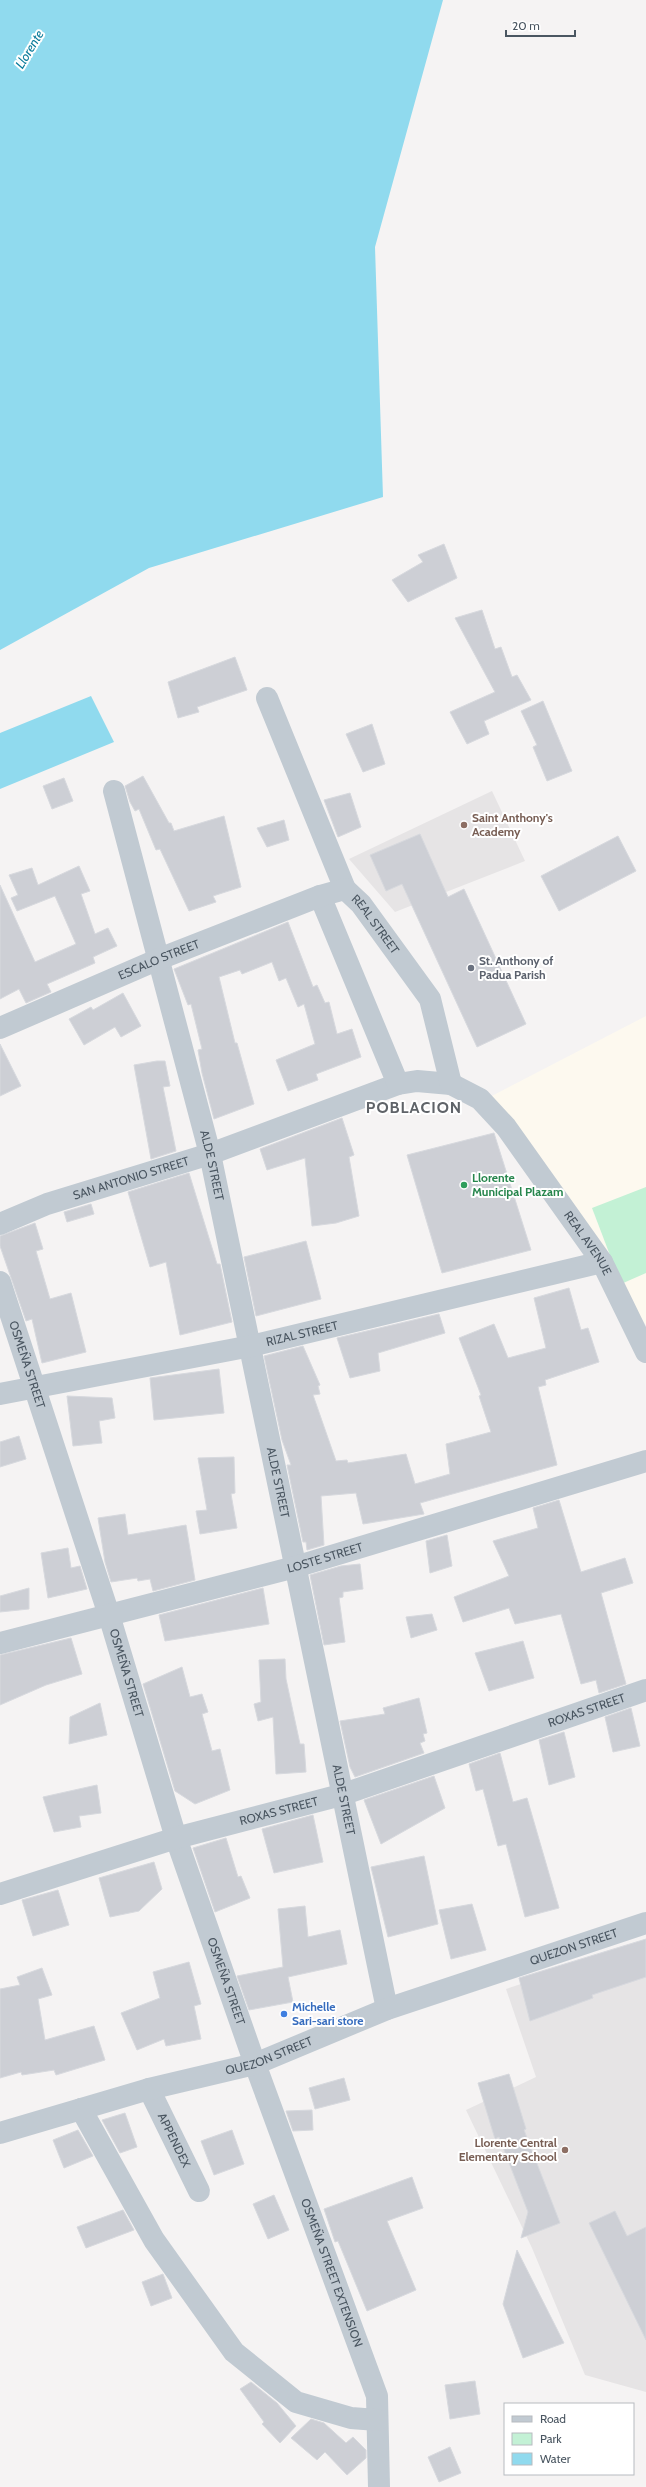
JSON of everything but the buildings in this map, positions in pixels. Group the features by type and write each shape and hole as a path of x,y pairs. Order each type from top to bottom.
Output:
{"street":[{"path":"267,698 345,889"},
{"name":"ALDE STREET","path":"114,791 210,1154 251,1346 341,1794 387,2010"},
{"name":"REAL STREET","path":"320,896 345,889 361,904 430,999 451,1084"},
{"path":"320,896 398,1084"},
{"name":"ESCALO STREET","path":"0,1028 159,959 320,896"},
{"name":"REAL AVENUE","path":"398,1084 417,1081 451,1084 480,1099 506,1127 602,1262 646,1352"},
{"name":"SAN ANTONIO STREET","path":"0,1224 47,1204 210,1154 398,1084"},
{"name":"RIZAL STREET","path":"0,1394 251,1346 602,1262"},
{"name":"OSMEÑA STREET","path":"0,1282 109,1615 176,1838 255,2064"},
{"name":"LOSTE STREET","path":"0,1643 296,1567 646,1461"},
{"name":"ROXAS STREET","path":"0,1894 176,1838 341,1794 646,1690"},
{"name":"QUEZON STREET","path":"0,2133 149,2089 255,2064 387,2010 646,1923"},
{"name":"OSMEÑA STREET EXTENSION","path":"255,2064 377,2396 378,2487"},
{"name":"APPENDEX","path":"149,2089 199,2191"},
{"path":"81,2109 154,2240 234,2352 296,2402 351,2418 377,2420"}],"shaded area":[{"name":"Saint Anthony's Academy","path":"492,791 525,861 395,912 349,859"},
{"path":"646,1016 646,1325 486,1099"},
{"name":"Llorente Central Elementary School","path":"646,1943 646,2392 585,2375 532,2248 466,2110 536,2077 506,1989"}],"green space":[{"path":"646,1187 646,1273 621,1284 592,1208"}],"water":[{"name":"Llorente","path":"0,0 443,0 375,247 383,497 149,568 0,650"},
{"path":"91,696 114,742 0,789 0,733"}],"place":[{"name":"Saint Anthony's Academy","path":"464,825"},
{"name":"St. Anthony of Padua Parish","path":"471,968"},
{"name":"Llorente Municipal Plazam","path":"464,1185"},
{"name":"Michelle Sari-sari store","path":"284,2014"},
{"name":"Llorente Central Elementary School","path":"565,2150"}],"district":[{"name":"POBLACION","path":"414,1107"}]}
